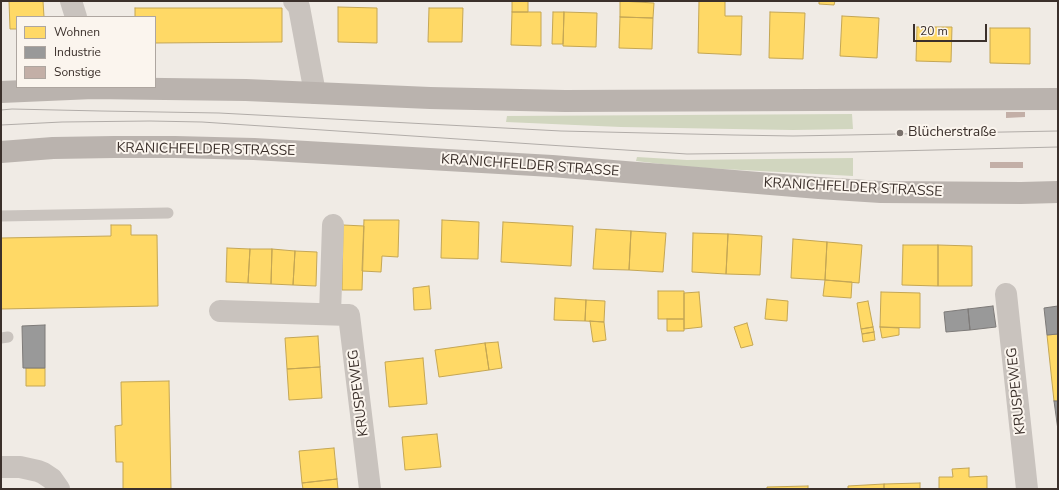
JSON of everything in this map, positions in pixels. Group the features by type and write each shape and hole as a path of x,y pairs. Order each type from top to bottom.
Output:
{"main road":[{"path":"1,92 75,88"},
{"path":"144,88 246,90 430,98 565,100 1058,98"},
{"name":"KRANICHFELDER STRASSE","path":"1,152 53,148 114,147 254,149 552,166 881,192 1058,192"}],"street":[{"path":"71,1 76,16"},
{"path":"294,1 298,7 315,93"},
{"path":"330,314 333,225"},
{"name":"KRUSPEWEG","path":"1006,294 1027,489"},
{"name":"KRUSPEWEG","path":"220,311 349,315 370,489"},
{"path":"1,467 20,467 38,471 52,479 59,489"}],"lane":[{"path":"1,216 168,213"}],"green space":[{"path":"852,114 853,129 793,130 621,127 506,122 507,116"},
{"path":"637,157 687,160 853,158 853,176 686,167 636,161"}],"building: Wohnen":[{"path":"9,1 43,1 44,16 16,16 16,29 10,29"},
{"path":"512,1 528,1 528,12 512,12"},
{"path":"620,1 654,3 653,18 620,17"},
{"path":"699,1 725,1 725,16 742,16 741,55 698,53"},
{"path":"819,1 835,1 834,5 819,4"},
{"path":"338,7 377,8 377,43 338,42"},
{"path":"135,8 282,8 282,42 156,43 156,16 135,16"},
{"path":"429,8 463,8 462,42 428,42"},
{"path":"512,12 541,12 541,46 511,45"},
{"path":"553,12 564,12 563,44 552,44"},
{"path":"564,12 597,13 596,47 563,46"},
{"path":"770,12 805,13 803,59 769,58"},
{"path":"842,16 879,18 877,58 840,56"},
{"path":"620,17 653,18 652,49 619,48"},
{"path":"917,27 952,27 951,62 916,61"},
{"path":"990,28 1030,28 1030,64 990,63"},
{"path":"364,220 399,220 398,257 382,256 381,272 362,271"},
{"path":"442,220 479,222 478,259 441,258"},
{"path":"503,222 573,226 571,266 501,262"},
{"path":"111,225 131,225 131,235 157,235 158,306 1,309 1,238 111,236"},
{"path":"343,225 364,226 362,290 342,290"},
{"path":"596,229 631,231 629,270 593,269"},
{"path":"631,231 666,233 663,272 629,270"},
{"path":"693,233 728,234 726,274 692,272"},
{"path":"728,234 762,236 760,275 726,274"},
{"path":"793,239 827,242 825,280 791,278"},
{"path":"827,242 862,245 859,283 825,280"},
{"path":"903,245 938,245 938,286 902,285"},
{"path":"938,245 972,246 972,286 938,286"},
{"path":"227,248 250,249 248,283 226,282"},
{"path":"250,249 272,249 271,284 248,283"},
{"path":"272,249 295,251 293,285 271,284"},
{"path":"295,251 317,252 316,286 293,285"},
{"path":"825,280 852,282 851,298 823,296"},
{"path":"429,286 431,309 414,310 413,288"},
{"path":"658,291 684,291 684,319 658,319"},
{"path":"699,292 702,327 684,329 684,293"},
{"path":"881,292 920,293 920,328 880,327"},
{"path":"555,298 586,300 585,321 554,320"},
{"path":"767,299 788,301 787,321 765,319"},
{"path":"586,300 605,301 604,322 585,321"},
{"path":"868,301 873,327 861,329 857,303"},
{"path":"667,319 684,319 684,331 667,331"},
{"path":"590,321 604,322 606,340 593,342"},
{"path":"747,323 753,345 741,348 734,327"},
{"path":"873,327 874,332 862,334 861,329"},
{"path":"880,327 899,328 899,335 882,338"},
{"path":"874,332 875,340 863,342 862,334"},
{"path":"1058,334 1058,401 1054,401 1047,335"},
{"path":"318,336 320,367 287,369 285,338"},
{"path":"498,342 502,368 489,370 485,343"},
{"path":"485,343 489,370 439,377 435,350"},
{"path":"423,358 427,404 389,407 385,362"},
{"path":"320,367 322,398 289,400 287,369"},
{"path":"26,368 45,368 45,386 26,386"},
{"path":"169,381 171,489 123,489 123,462 116,462 115,426 122,425 121,382"},
{"path":"437,434 441,467 405,470 402,437"},
{"path":"334,448 337,479 302,483 299,451"},
{"path":"969,468 969,477 987,476 987,489 939,489 939,477 953,477 952,469"},
{"path":"337,479 338,489 303,489 302,483"},
{"path":"920,483 920,489 884,489 884,484"},
{"path":"884,484 884,489 848,489 848,486"},
{"path":"808,486 808,489 767,489 767,487"}],"building: Industrie":[{"path":"993,306 996,327 970,330 968,309"},
{"path":"1058,306 1058,334 1047,335 1044,308"},
{"path":"968,309 970,330 946,332 944,312"},
{"path":"45,325 45,368 23,368 22,326"},
{"path":"1054,401 1058,401 1058,430"}],"building: Sonstige":[{"path":"1006,112 1025,112 1025,117 1006,118"},
{"path":"990,162 1023,162 1023,168 990,168"}],"tram line":[{"path":"1,110 219,113 561,131 733,135 793,136 1058,131"},
{"path":"1,125 62,122 202,122 687,154 1058,147"}],"place":[{"name":"Blücherstraße","path":"900,133"}]}
